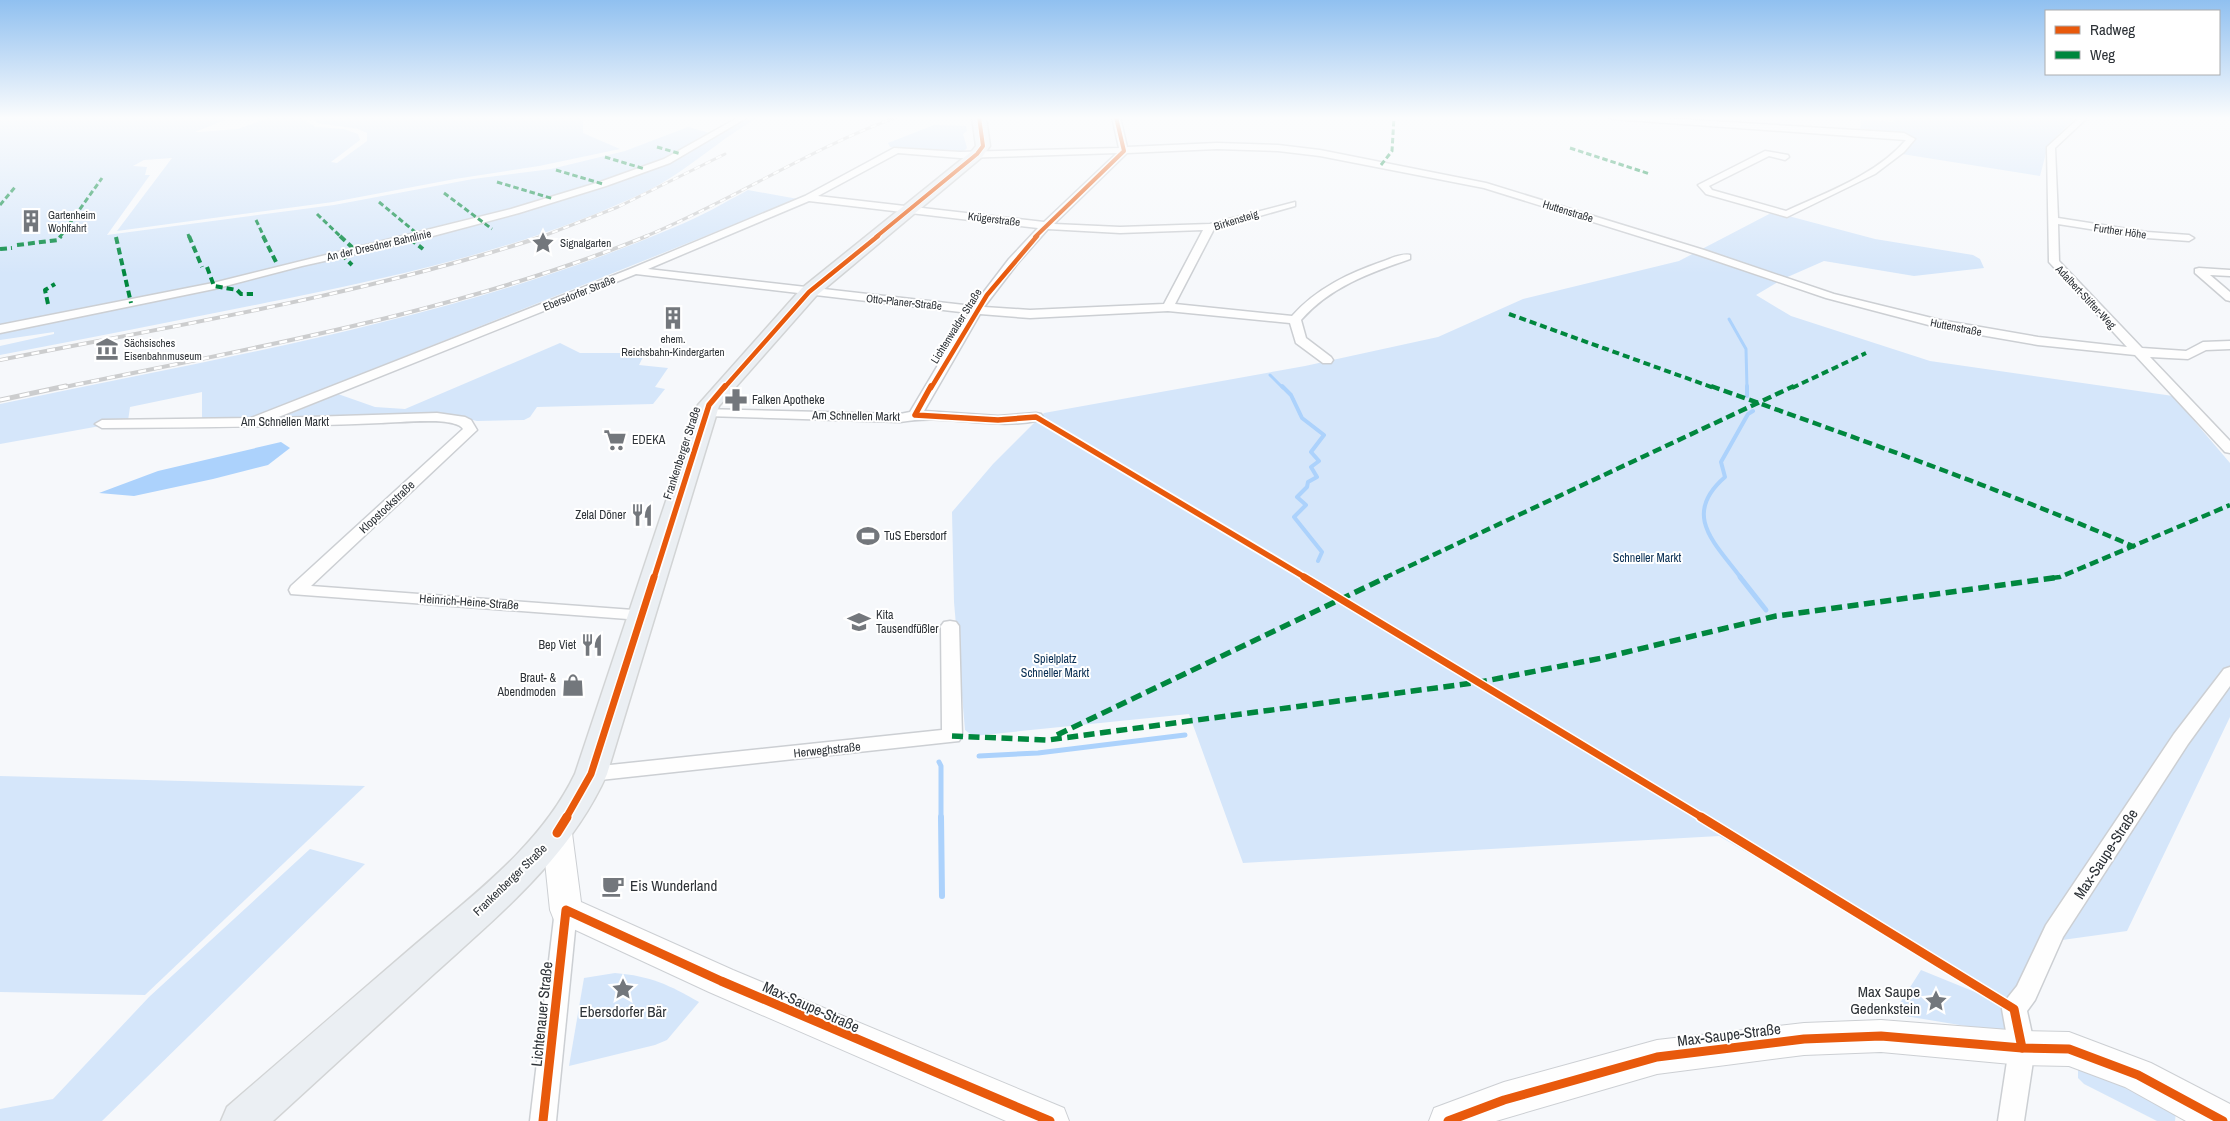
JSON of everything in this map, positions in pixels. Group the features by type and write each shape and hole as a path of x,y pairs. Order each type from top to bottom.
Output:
{"main road":[{"name":"Frankenberger Straße","path":"242,1121 528,867 556,833 582,793 591,774 709,405 808,292 959,169"}],"street":[{"name":"An der Dresdner Bahnlinie","path":"0,329 214,286 301,263 410,239 515,211 603,184 643,169"},
{"name":"Ebersdorfer Straße","path":"253,422 634,271 808,198 861,169"},
{"name":"Lichtenwalder Straße","path":"915,415 976,310 998,279 1047,226 1105,169"},
{"name":"Huttenstraße","path":"1403,169 1472,183 1682,246 1830,296 1897,314 2029,340 2138,352 2188,355 2203,346 2230,346"},
{"path":"1735,169 1704,185 1709,192 1787,214 1872,169"},
{"name":"Adalbert-Stifter-Weg","path":"2051,169 2054,262 2230,449"},
{"name":"Krügerstraße","path":"808,198 1047,226 1107,230 1210,227"},
{"name":"Birkensteig","path":"1168,307 1210,227 1292,204"},
{"name":"Further Höhe","path":"2052,220 2147,235 2189,238"},
{"path":"1327,360 1300,340 1295,320 1321,293 1353,276 1406,257"},
{"path":"2230,273 2199,270 2230,298"},
{"name":"Otto-Planer-Straße","path":"634,271 976,310 1030,314 1168,307 1295,320"},
{"name":"Am Schnellen Markt","path":"706,412 900,418 915,415 998,420 1036,417"},
{"name":"Am Schnellen Markt","path":"102,424 437,417 460,420 466,423"},
{"name":"Klopstockstraße","path":"297,590 470,430 466,423"},
{"name":"Heinrich-Heine-Straße","path":"297,590 641,615"},
{"name":"Herweghstraße","path":"591,774 952,736 950,626"},
{"name":"Max-Saupe-Straße","path":"2011,1121 2022,1048 2014,1009 2026,993 2054,932 2181,739 2230,673"},
{"name":"Lichtenauer Straße","path":"543,1121 566,910 556,833"},
{"name":"Max-Saupe-Straße","path":"566,910 721,981 1050,1121"},
{"name":"Max-Saupe-Straße","path":"1448,1121 1504,1100 1656,1056 1804,1039 1881,1036 2022,1048 2069,1049 2138,1075 2223,1121"}],"green space":[{"path":"0,169 146,169 145,175 150,175 107,235 334,205 473,179 549,169 638,169 624,175 631,177 649,169 683,169 645,192 558,228 468,256 377,279 0,355 0,346 54,334 54,332 0,340 0,330 78,314 77,311 0,327"},
{"path":"163,169 518,169 333,202 117,231"},
{"path":"1998,169 2042,169 2040,176"},
{"path":"748,190 798,199 248,419 202,419 202,392 130,407 128,421 0,444 0,404 342,332 427,311 511,287 594,259 684,223"},
{"name":"Schneller Markt","path":"1773,212 1875,239 1973,255 1980,259 1984,268 1914,276 1824,261 1783,279 1756,295 1791,316 1930,361 2173,396 2230,463 2230,717 2127,931 2055,941 2021,1012 2020,1035 1893,1014 1921,970 2007,1005 1719,836 1243,863 1189,714 973,736 965,730 954,602 952,512 993,464 1044,413 1305,366 1438,337 1523,299 1679,261"},
{"path":"560,343 580,353 645,353 639,365 668,368 655,387 665,389 653,404 537,407 530,417 524,420 477,421 441,413 359,418 287,419 285,416 338,394 375,407 405,409"},
{"path":"0,776 365,786 145,995 0,992"},
{"path":"310,849 365,864 102,1121 0,1121 0,1109 53,1099 149,997"},
{"path":"615,973 639,976 659,982 699,1002 667,1040 655,1045 569,1066 584,978"},
{"path":"2078,1069 2091,1069 2176,1112 2175,1121 2157,1121 2084,1084 2078,1078"}],"water":[{"path":"281,442 290,448 268,465 134,496 99,493 158,471"}],"waterway":[{"path":"1729,319 1746,349 1747,388"},
{"path":"1270,375 1283,388"},
{"path":"1282,386 1291,395 1302,418 1324,435 1311,452 1319,461 1311,467 1317,477 1308,482 1307,487 1297,497 1306,505 1294,517 1322,552 1318,561"},
{"path":"1747,388 1747,396"},
{"path":"1741,578 1713,541 1707,529 1704,516 1705,504 1712,491 1725,477 1721,462 1748,414 1753,411"},
{"path":"1740,577 1766,610"},
{"path":"979,756 1038,753 1185,735"},
{"path":"939,762 941,766 941,817"},
{"path":"941,817 942,896"}],"railway":[{"path":"542,237 618,207 694,169"},
{"path":"644,237 707,208 783,169"},
{"path":"60,388 283,342 431,307 576,263 647,236"},
{"path":"0,360 206,320 342,291 477,257 542,237"},
{"path":"0,400 66,386"}],"marked path":[{"path":"1636,169 1650,174"},
{"path":"556,170 603,184"},
{"path":"17,245 58,240 102,178"},
{"path":"497,182 554,199"},
{"path":"0,205 16,186"},
{"path":"444,193 492,229"},
{"path":"379,202 420,236"},
{"path":"317,214 356,251"},
{"path":"256,220 277,264"},
{"path":"188,234 202,267"},
{"path":"116,237 131,303"},
{"path":"410,239 423,249"},
{"path":"0,249 12,248"},
{"path":"341,254 352,265"},
{"path":"207,267 214,286 237,290 241,294 253,294"},
{"path":"48,304 45,290 55,284"},
{"path":"1509,314 1860,440 2079,523 2135,547"},
{"path":"1057,735 1339,599 1866,353"},
{"path":"952,736 1048,740 1480,682 1602,658 1776,616 2060,577 2230,505"}],"cycle path":[{"path":"557,833 585,788 591,774 709,405 809,292 958,169"},
{"path":"1104,169 1043,229 999,279 965,328 915,415 998,420 1036,417 1480,682 2014,1009 2022,1048"},
{"path":"543,1121 566,910 721,981 1050,1121"},
{"path":"1448,1121 1504,1100 1657,1057 1804,1039 1881,1036 2022,1048 2069,1049 2138,1075 2223,1121"}],"place":[{"name":"Gartenheim Wohlfahrt","path":"31,221"},
{"name":"Signalgarten","path":"543,243"},
{"name":"ehem. Reichsbahn-Kindergarten","path":"673,318"},
{"name":"Sächsisches Eisenbahnmuseum","path":"107,349"},
{"name":"Falken Apotheke","path":"736,400"},
{"name":"EDEKA","path":"615,440"},
{"name":"Zelal Döner","path":"642,515"},
{"name":"TuS Ebersdorf","path":"868,536"},
{"name":"Kita Tausendfüßler","path":"859,622"},
{"name":"Bep Viet","path":"592,645"},
{"name":"Braut- & Abendmoden","path":"573,685"},
{"name":"Eis Wunderland","path":"613,886"},
{"name":"Ebersdorfer Bär","path":"623,989"},
{"name":"Max Saupe Gedenkstein","path":"1936,1001"}],"park label":[{"name":"Spielplatz Schneller Markt","path":"1055,666"}]}
